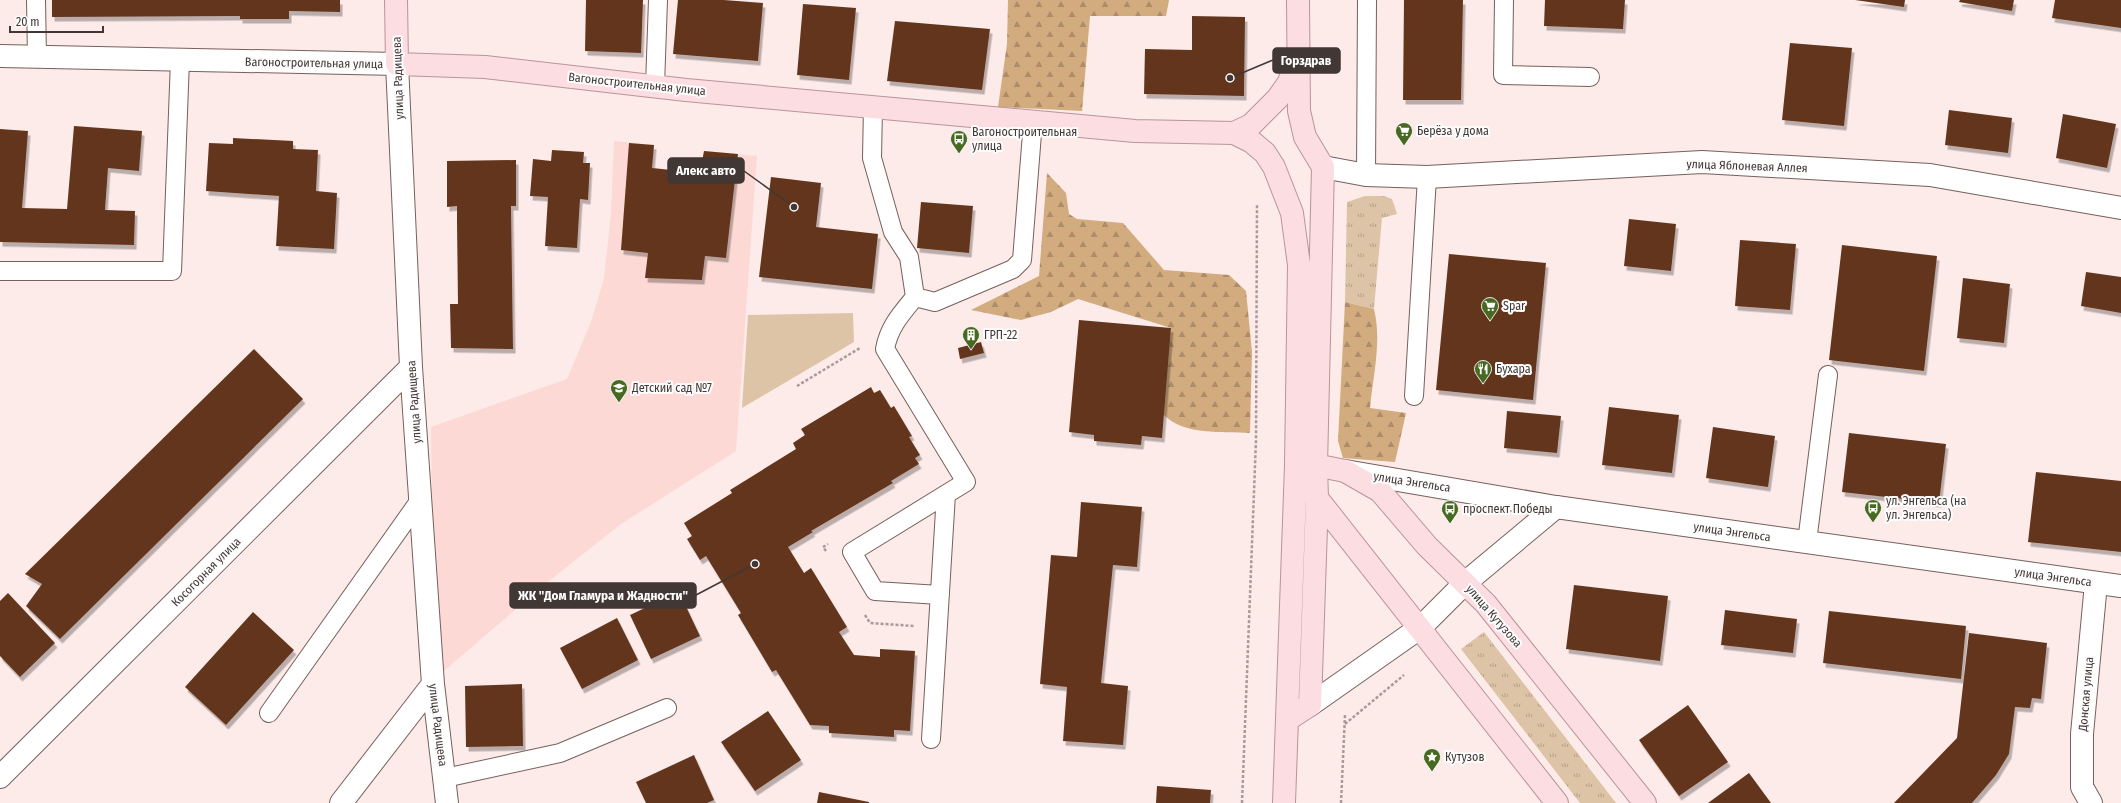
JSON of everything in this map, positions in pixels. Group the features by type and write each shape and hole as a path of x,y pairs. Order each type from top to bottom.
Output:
{"main road":[{"name":"улица Радищева","path":"396,0 397,64"},
{"path":"1284,803 1287,720 1306,465 1323,167 1305,137 1299,111 1298,0"},
{"name":"Вагоностроительная улица","path":"397,64 485,67 655,86 1135,131 1234,133 1252,125 1278,98 1289,82 1299,50"},
{"path":"1234,133 1252,142 1265,153 1274,167 1292,212 1298,265 1306,465 1317,498 1310,705 1287,720"},
{"name":"улица Кутузова","path":"1306,465 1345,471 1380,491 1427,546 1486,604 1645,803"},
{"path":"1317,498 1421,627 1557,803"}],"street":[{"name":"Вагоностроительная улица","path":"0,56 397,64"},
{"name":"улица Радищева","path":"397,64 411,367 432,684 447,803"},
{"name":"улица Яблоневая Аллея","path":"1323,167 1366,175 1427,177 1702,162 1930,175 2121,208"},
{"name":"Косогорная улица","path":"0,777 411,367"},
{"name":"улица Энгельса","path":"1345,471 1556,507 2121,586"},
{"path":"1310,705 1421,627 1466,583 1556,507"},
{"name":"Донская улица","path":"2091,803 2082,788 2082,734 2096,583"},
{"path":"341,803 432,684"}],"lane":[{"path":"36,0 36,57"},
{"path":"655,86 658,0"},
{"path":"1366,175 1367,0"},
{"path":"1504,0 1503,75 1590,77"},
{"path":"0,271 172,271 180,60"},
{"path":"873,107 872,158 893,232 909,257 915,297 887,335 885,349 966,482 852,552 875,591 940,595"},
{"path":"915,297 935,302 1013,269 1022,260 1033,121"},
{"path":"1414,396 1427,177"},
{"path":"1807,542 1828,375"},
{"path":"931,739 946,494"},
{"path":"269,714 420,500"},
{"path":"445,778 560,753 667,708"}],"path":[{"path":"1242,803 1256,440 1257,201"},
{"path":"797,386 864,346"},
{"path":"870,623 938,627"},
{"path":"1341,803 1346,680"}],"shaded area":[{"name":"Детский сад №7","path":"614,141 654,145 653,168 700,173 704,151 757,156 736,451 621,524 544,585 445,670 434,667 431,427 567,379 591,322 604,279 611,213"}],"green space":[{"path":"1008,0 1169,0 1166,16 1090,16 1082,111 998,107 1007,44"},
{"path":"1047,173 1066,193 1069,214 1077,219 1123,223 1164,270 1229,275 1246,291 1252,352 1250,433 1216,432 1192,429 1171,421 1163,414 1171,328 1078,299 1051,312 1021,320 971,310 1039,276"},
{"path":"1365,196 1384,196 1392,199 1397,214 1382,218 1374,309 1345,302 1347,202"},
{"path":"1345,302 1374,309 1377,346 1370,408 1406,413 1395,462 1343,458 1338,441"},
{"path":"853,313 854,342 742,408 748,315"},
{"path":"1484,632 1616,803 1580,803 1461,649"}],"building":[{"path":"52,0 340,0 340,12 289,11 289,19 240,19 240,16 52,17"},
{"path":"586,0 643,0 641,53 585,51"},
{"path":"678,0 724,0 763,3 758,61 673,54"},
{"path":"1404,0 1463,0 1461,100 1403,100"},
{"path":"1545,0 1625,0 1623,29 1544,26"},
{"path":"1855,0 1905,0 1904,7"},
{"path":"1960,0 2014,0 2012,11 1959,2"},
{"path":"2055,0 2121,0 2121,28 2052,18"},
{"path":"803,4 856,8 849,80 797,75"},
{"path":"1192,16 1245,17 1244,96 1144,94 1145,49 1192,50"},
{"path":"895,21 990,29 982,90 887,81"},
{"path":"1790,43 1852,48 1844,126 1782,120"},
{"path":"1949,110 2012,118 2008,153 1945,145"},
{"path":"2063,114 2116,124 2107,168 2056,158"},
{"path":"74,126 142,131 139,171 108,168 105,210 135,211 134,245 0,242 0,129 28,131 22,208 67,209"},
{"path":"233,138 293,141 293,149 318,150 316,191 337,193 334,249 276,246 279,196 206,191 209,143 233,144"},
{"path":"629,143 654,145 652,168 700,173 704,151 738,154 726,258 705,256 702,280 645,278 648,253 621,250"},
{"path":"552,150 584,152 583,163 590,163 588,200 580,199 577,248 545,246 548,197 530,196 533,159 551,161"},
{"path":"516,160 516,206 511,206 513,349 451,348 450,304 458,304 457,206 447,207 447,161"},
{"path":"771,177 821,183 816,227 878,234 872,289 759,277"},
{"path":"921,202 973,206 969,253 917,248"},
{"path":"1629,219 1676,224 1671,271 1624,266"},
{"path":"1740,240 1796,244 1790,310 1735,306"},
{"path":"1842,245 1937,256 1924,371 1829,360"},
{"path":"1449,254 1546,263 1533,400 1436,390"},
{"path":"2086,272 2121,277 2121,313 2081,306"},
{"path":"1963,278 2010,284 2004,343 1957,338"},
{"path":"1079,320 1171,328 1162,438 1142,436 1141,445 1094,441 1094,435 1069,432"},
{"name":"ГРП-22","path":"981,342 984,353 960,359 958,348"},
{"path":"254,349 303,399 60,639 26,606 42,584 25,574"},
{"path":"871,387 874,393 880,390 891,408 894,406 912,436 909,437 920,455 915,458 919,464 891,481 893,483 811,531 813,532 788,547 804,573 811,568 847,627 839,632 854,655 880,657 880,649 915,651 910,731 894,730 894,737 829,733 829,726 810,725 776,670 772,672 738,615 741,613 706,556 700,560 687,539 692,536 684,523 732,493 730,490 796,449 793,443 805,435 801,429"},
{"path":"1609,407 1679,415 1672,473 1602,465"},
{"path":"1507,411 1561,416 1557,453 1504,448"},
{"path":"1713,427 1775,436 1768,487 1706,478"},
{"path":"1849,433 1946,444 1939,503 1842,492"},
{"path":"2036,472 2121,481 2121,552 2028,542"},
{"path":"1081,502 1142,507 1137,567 1113,565 1101,683 1128,686 1123,745 1063,741 1067,687 1040,684 1051,555 1077,557"},
{"path":"1574,585 1668,596 1660,661 1566,649"},
{"path":"679,592 700,636 651,659 630,615"},
{"path":"8,593 55,643 20,677 0,656 0,601"},
{"path":"1725,610 1797,619 1793,653 1721,645"},
{"path":"1829,611 1966,626 1961,679 1823,663"},
{"path":"253,612 294,650 226,725 185,687"},
{"path":"617,618 638,660 582,689 560,648"},
{"path":"1969,633 2047,643 2041,699 2032,698 2030,708 2015,707 2009,754 1996,775 1972,803 1894,803 1957,738"},
{"path":"522,684 523,746 466,747 465,686"},
{"path":"1688,705 1728,762 1679,796 1639,740"},
{"path":"768,711 801,760 755,791 721,742"},
{"path":"694,755 714,800 707,803 646,803 636,782"},
{"path":"1749,773 1771,803 1708,803"},
{"path":"1157,786 1211,790 1210,803 1156,803"},
{"path":"819,792 869,802 869,803 817,803"}],"place":[{"name":"Горздрав","path":"1230,78"},
{"name":"Берёза у дома","path":"1404,146"},
{"name":"Вагоностроительная улица","path":"959,154"},
{"name":"Алекс авто","path":"794,207"},
{"name":"Spar","path":"1490,321"},
{"name":"ГРП-22","path":"971,350"},
{"name":"Бухара","path":"1483,384"},
{"name":"Детский сад №7","path":"619,403"},
{"name":"ул. Энгельса (на ул. Энгельса)","path":"1873,523"},
{"name":"проспект Победы","path":"1450,524"},
{"name":"ЖК \"Дом Гламура и Жадности\"","path":"755,564"},
{"name":"Кутузов","path":"1432,772"}]}
